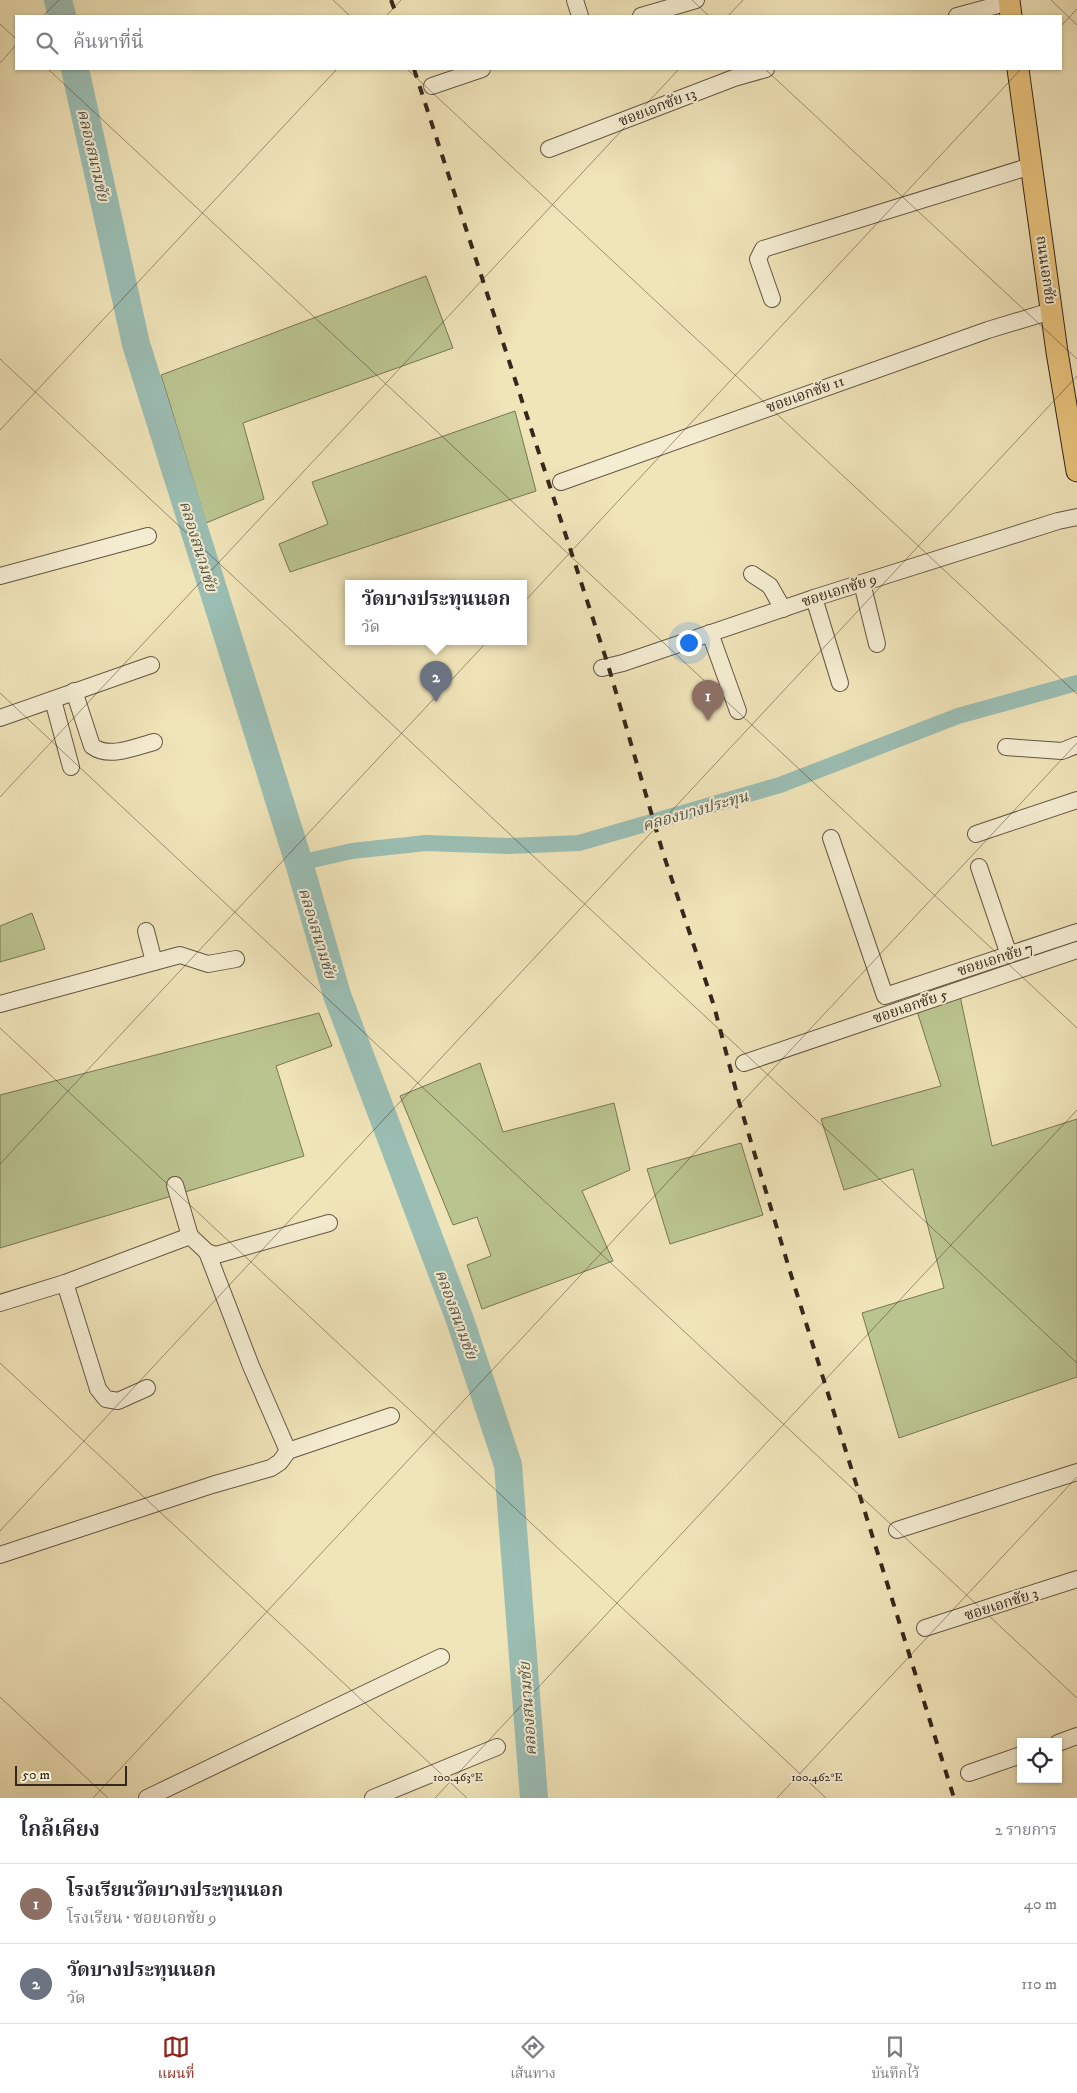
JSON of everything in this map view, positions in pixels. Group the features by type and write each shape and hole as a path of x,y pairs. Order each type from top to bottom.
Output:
{"main road":[{"name":"ถนนเอกชัย","path":"1018,70 1051,311 1070,390 1077,471"}],"street":[{"path":"575,0 580,15"},
{"path":"642,10 696,0"},
{"path":"962,15 1009,6"},
{"path":"432,86 479,70"},
{"name":"ซอยเอกชัย 13","path":"549,149 734,78 762,70"},
{"path":"772,300 758,259 763,249 1031,166"},
{"name":"ซอยเอกชัย 11","path":"560,482 988,330 1051,311"},
{"name":"ซอยเอกชัย 9","path":"602,668 623,663 814,598 1058,521 1077,517"},
{"path":"0,576 148,536"},
{"path":"752,574 770,586 783,609"},
{"path":"862,583 877,644"},
{"path":"814,598 840,683"},
{"path":"710,633 738,711"},
{"path":"0,718 151,665"},
{"path":"74,691 92,746 100,752 112,752 154,742"},
{"path":"53,700 71,767"},
{"path":"1006,747 1062,751 1077,745"},
{"path":"976,834 1077,800"},
{"name":"ซอยเอกชัย 7","path":"831,838 885,996 1077,932"},
{"path":"979,867 1009,955"},
{"path":"146,931 154,962"},
{"name":"ซอยเอกชัย 5","path":"744,1063 1077,950"},
{"path":"0,1004 180,955 208,964 236,959"},
{"path":"175,1185 190,1236 207,1252 216,1255 329,1223"},
{"path":"0,1303 65,1283 190,1236"},
{"path":"207,1252 251,1366 288,1451"},
{"path":"65,1283 98,1389 106,1399 118,1401 147,1388"},
{"path":"0,1555 212,1484 271,1468 280,1462 288,1451 391,1416"},
{"path":"897,1530 1077,1472"},
{"name":"ซอยเอกชัย 3","path":"925,1628 1077,1579"},
{"path":"147,1798 441,1657"},
{"path":"1062,1742 1077,1736"},
{"path":"372,1798 497,1748"},
{"path":"969,1772 1017,1756"}],"green space":[{"path":"426,276 453,348 243,423 264,499 206,523 161,375"},
{"path":"515,411 536,491 290,572 279,544 328,524 312,482"},
{"path":"32,913 45,949 0,962 0,926"},
{"path":"960,996 992,1146 1077,1119 1077,1377 899,1438 862,1313 944,1288 913,1169 844,1190 821,1119 941,1086 916,1008"},
{"path":"319,1013 332,1046 276,1066 304,1156 0,1248 0,1095"},
{"path":"480,1063 503,1132 614,1103 630,1170 582,1191 613,1261 482,1309 467,1265 491,1256 477,1217 453,1225 400,1096"},
{"path":"741,1143 763,1215 670,1244 647,1169"}],"waterway":[{"name":"คลองสนามชัย","path":"58,0 62,15"},
{"name":"คลองสนามชัย","path":"75,70 136,344 299,863 337,995 460,1320 508,1465 534,1798"},
{"name":"คลองบางประทุน","path":"299,863 352,851 426,843 508,846 579,843 780,785 958,716 1077,683"}],"railway":[{"path":"391,0 397,15"},
{"path":"414,70 608,665 663,853 714,1006 739,1102 792,1278 954,1798"}],"place":[{"name":"วัดบางประทุนนอก","path":"436,702"},
{"name":"โรงเรียนวัดบางประทุนนอก","path":"708,721"}]}
